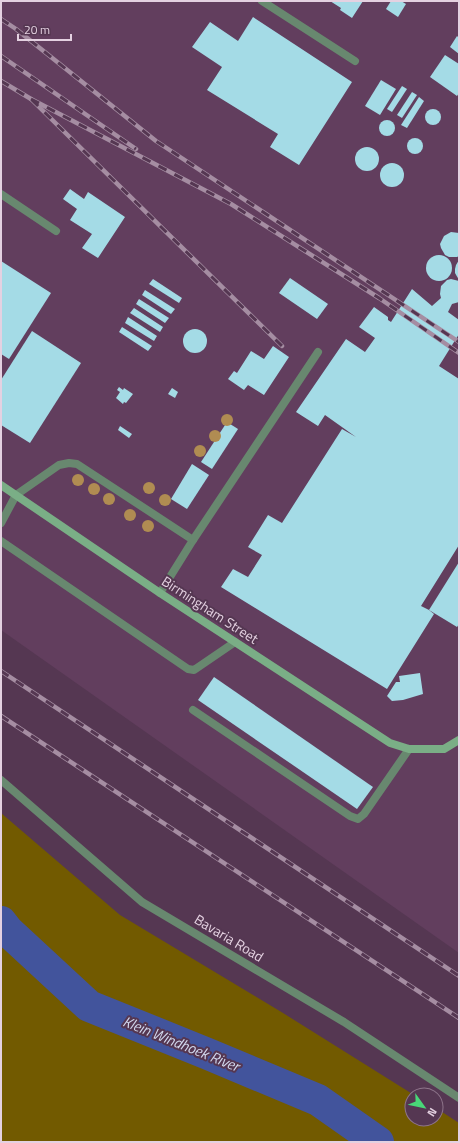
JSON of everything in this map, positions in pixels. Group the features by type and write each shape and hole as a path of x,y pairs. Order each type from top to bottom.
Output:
{"street":[{"path":"262,1 354,61"},
{"path":"1,194 56,231"},
{"path":"160,593 193,540 318,352"},
{"path":"1,523 16,495 59,465 69,463 77,464 193,540"},
{"name":"Birmingham Street","path":"1,485 160,593 390,743 409,749 444,749 459,740"},
{"path":"1,542 188,669 194,670 235,642"},
{"path":"193,710 350,816 358,819 364,814 409,749"},
{"name":"Bavaria Road","path":"1,780 142,902 344,1022 459,1098"}],"shaded area":[{"path":"1,1 459,1 459,953 1,630"},
{"path":"1,813 120,915 283,1013 404,1089 404,1127 444,1127 444,1113 459,1123 459,1142 1,1142"}],"building":[{"path":"330,1 363,1 352,18"},
{"path":"391,1 401,1 406,4 398,17 386,9"},
{"path":"253,17 352,82 299,165 270,147 278,134 207,90 222,67 192,47 210,22 238,41"},
{"path":"457,36 459,38 459,54 450,47"},
{"path":"445,55 459,64 459,93 457,96 430,77"},
{"path":"381,80 396,89 380,115 365,106"},
{"path":"402,86 407,89 392,112 387,109"},
{"path":"412,92 417,95 402,118 397,115"},
{"path":"419,97 424,101 407,128 401,125"},
{"path":"430,109 436,109 441,114 439,123 436,125 430,125 425,120 425,114"},
{"path":"384,120 390,120 395,125 393,134 390,136 384,136 379,131 379,125"},
{"path":"412,138 418,138 423,143 421,152 418,154 412,154 407,149 407,143"},
{"path":"367,147 375,151 379,159 375,167 367,171 359,167 355,159 359,151"},
{"path":"392,163 400,167 404,175 400,183 392,187 384,183 380,175 384,167"},
{"path":"70,189 84,199 88,192 125,217 98,258 82,248 92,234 70,220 77,209 63,199"},
{"path":"451,232 459,233 459,256 457,257 449,257 445,255 440,244 444,236"},
{"path":"439,255 448,259 452,268 448,277 439,281 430,277 426,268 430,259"},
{"path":"459,260 459,280 455,273 455,269"},
{"path":"1,261 51,293 9,359 1,354"},
{"path":"290,278 328,304 317,319 279,293"},
{"path":"153,279 182,298 179,303 149,284"},
{"path":"451,279 459,281 459,302 452,304 448,312 459,320 459,334 439,366 459,379 459,545 421,606 434,614 387,689 221,587 233,569 248,577 262,555 248,547 268,515 282,523 342,429 356,437 325,415 318,426 296,412 346,339 365,352 375,338 359,327 374,307 388,317 388,320 391,322 412,289 432,306 441,298 441,286 447,280"},
{"path":"145,290 175,309 171,314 142,295"},
{"path":"139,299 169,318 165,323 136,304"},
{"path":"134,308 163,327 160,332 130,313"},
{"path":"128,317 157,336 154,341 125,323"},
{"path":"122,327 152,346 148,351 119,332"},
{"path":"195,329 204,332 207,341 204,350 195,353 186,350 183,341 186,332"},
{"path":"32,331 81,363 30,443 1,425 1,380"},
{"path":"273,346 289,357 264,395 248,385 244,390 228,379 234,371 237,373 251,351 264,359"},
{"path":"119,387 123,390 124,388 133,394 126,403 124,402 123,404 116,398 120,392 117,390"},
{"path":"172,388 178,392 175,398 168,394"},
{"path":"227,422 238,429 212,469 201,462"},
{"path":"120,426 132,434 129,438 118,430"},
{"path":"192,464 209,475 187,509 171,499"},
{"path":"459,562 459,624 457,627 429,610"},
{"path":"420,673 423,694 403,700 392,701 387,696 396,682 400,682 399,676"},
{"path":"214,677 373,787 357,809 198,700"}],"waterway":[{"name":"Klein Windhoek River","path":"1,922 8,931 89,1006 318,1100 378,1142"}],"railway":[{"path":"1,19 16,29 156,141 459,342"},
{"path":"1,56 136,149"},
{"path":"1,81 31,99 282,346"},
{"path":"31,99 231,204 379,298 459,353"},
{"path":"1,671 459,976"},
{"path":"1,716 459,1018"}]}
